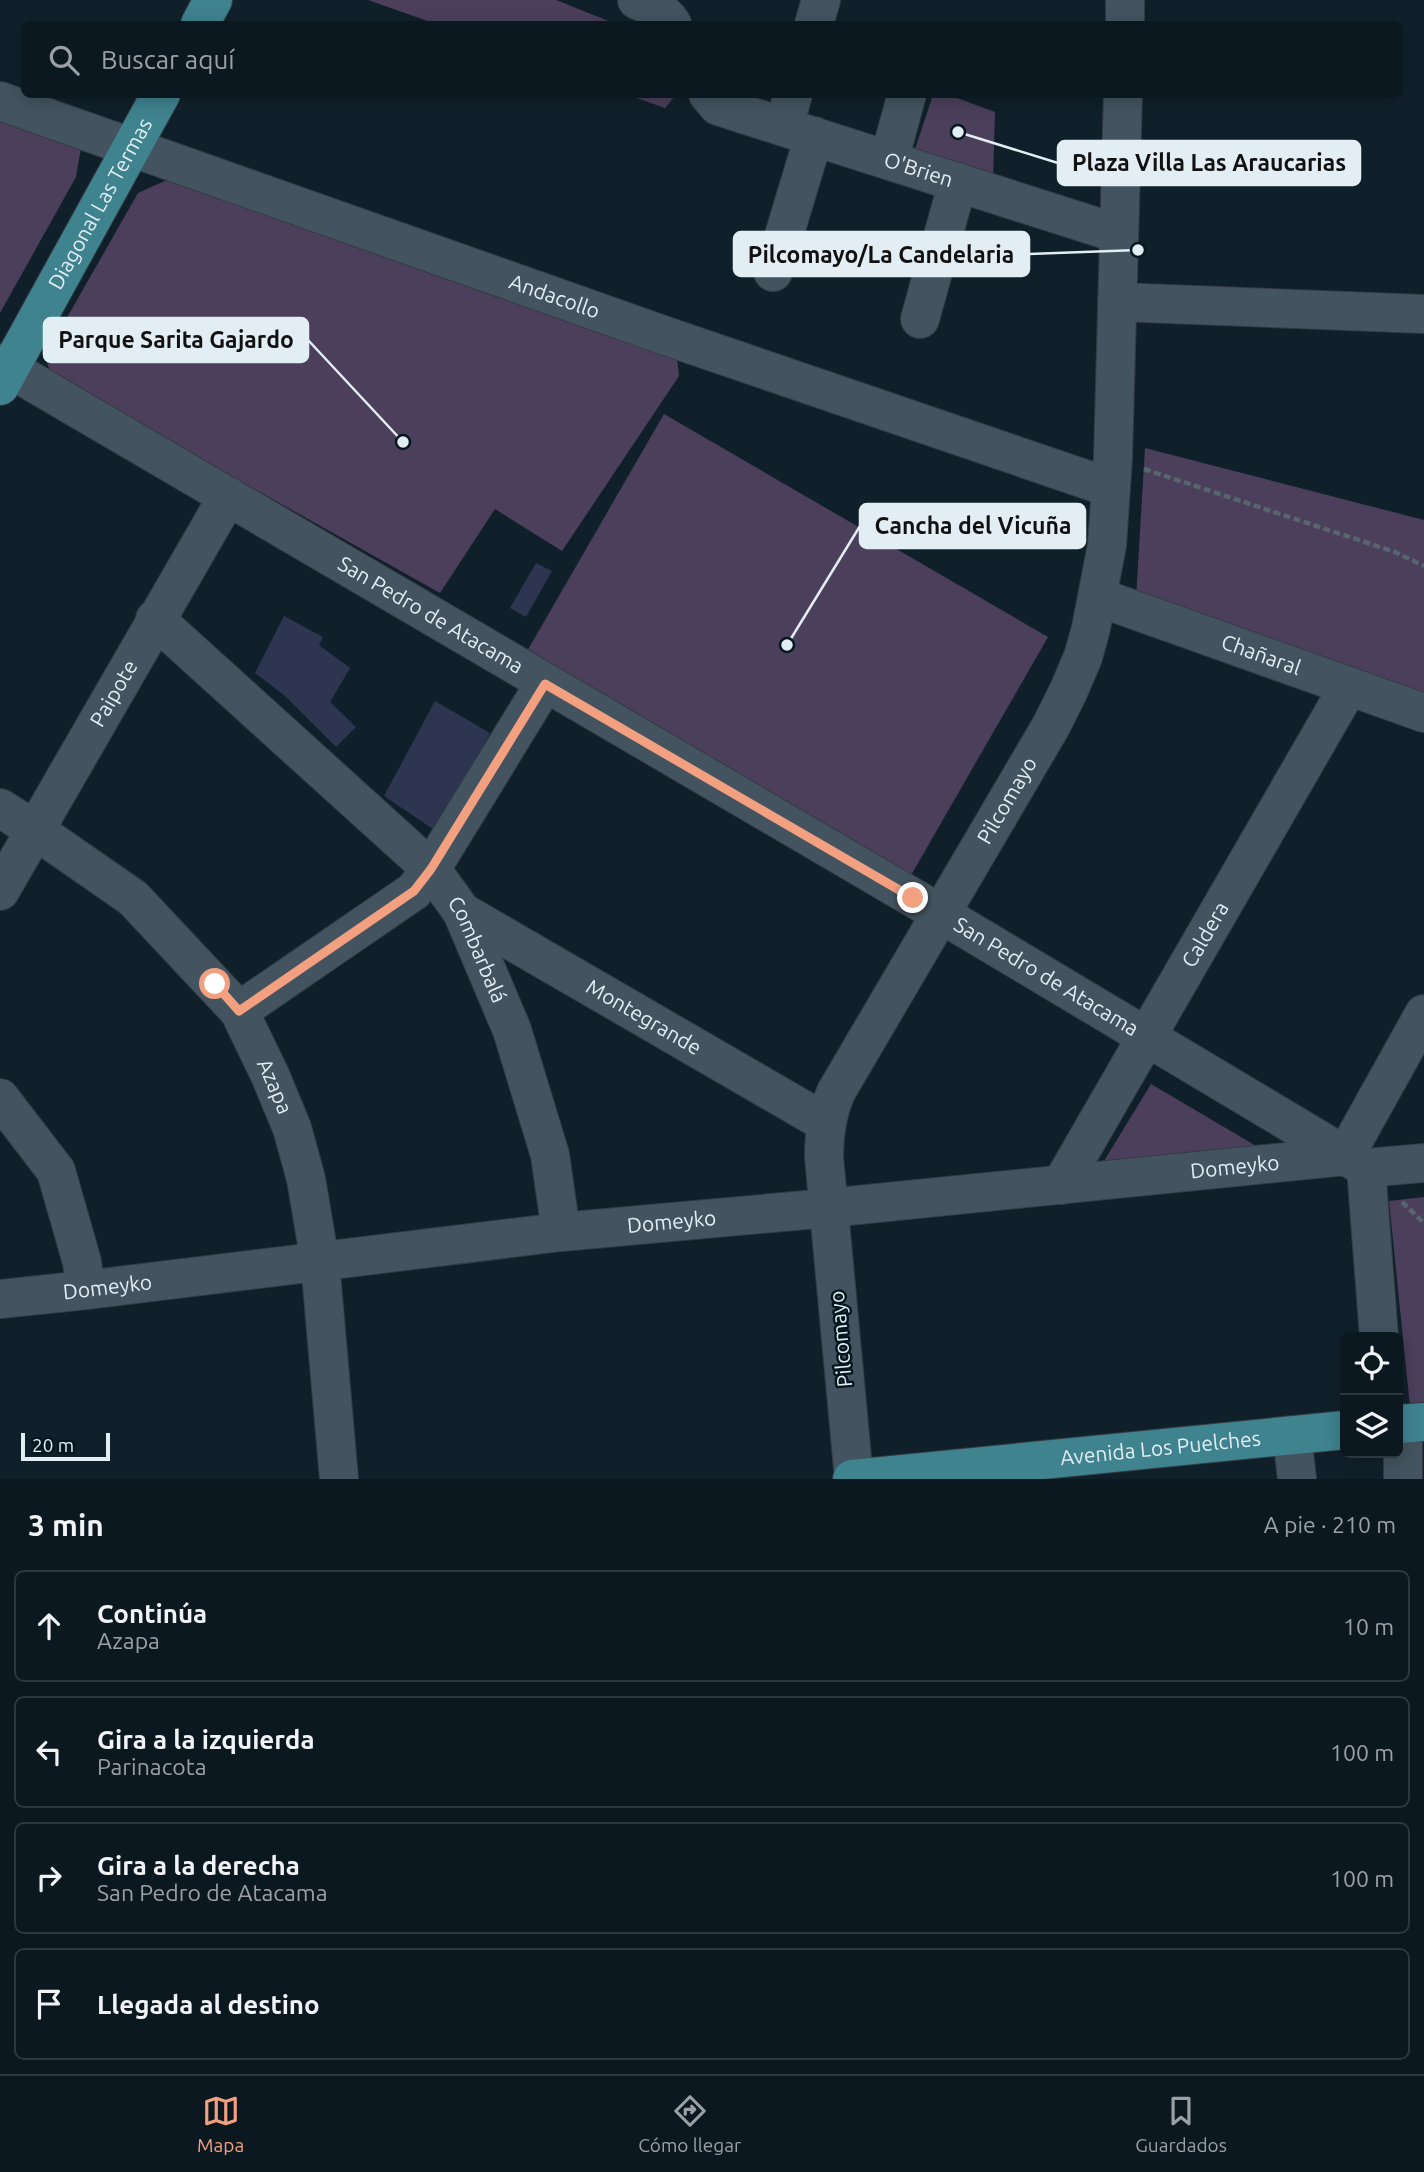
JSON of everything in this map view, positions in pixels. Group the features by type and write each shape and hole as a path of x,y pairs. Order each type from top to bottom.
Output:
{"main road":[{"path":"202,21 213,0"},
{"name":"Diagonal Las Termas","path":"3,372 159,98"},
{"name":"Avenida Los Puelches","path":"864,1478 1031,1470 1340,1430"}],"street":[{"path":"637,0 657,8 670,21"},
{"path":"815,21 821,0"},
{"path":"1125,0 1125,21"},
{"path":"889,160 906,98"},
{"name":"Pilcomayo","path":"864,1478 828,1208 824,1157 826,1123 836,1092 1051,726 1083,657 1107,545 1112,473 1123,98"},
{"name":"O'Brien","path":"713,100 797,119 889,160 1119,234"},
{"name":"Andacollo","path":"0,101 653,331 1112,473"},
{"path":"773,272 797,119"},
{"path":"920,319 958,182"},
{"path":"1117,302 1424,314"},
{"name":"San Pedro de Atacama","path":"3,372 228,496 941,914 1355,1162"},
{"name":"Paipote","path":"0,891 228,496"},
{"name":"Chañaral","path":"1098,597 1424,713"},
{"name":"Combarbalá","path":"155,619 431,869 462,912 516,1042 550,1155 561,1232"},
{"path":"239,1011 414,891 431,869 545,684"},
{"name":"Caldera","path":"1061,1185 1349,686"},
{"name":"Azapa","path":"0,808 133,898 239,1011 292,1129 306,1179 320,1262 338,1479"},
{"name":"Montegrande","path":"462,912 826,1123"},
{"path":"1378,1332 1355,1162 1424,1014"},
{"path":"0,1098 56,1171 82,1262 86,1290"},
{"name":"Domeyko","path":"0,1299 561,1232 1061,1185 1355,1162 1424,1163"},
{"path":"1403,1479 1408,1423"},
{"path":"1292,1435 1297,1479"}],"path":[{"path":"1112,473 1395,552 1424,566"}],"shaded area":[{"path":"368,0 556,0 608,21 428,21"},
{"path":"637,98 673,98 665,108"},
{"path":"932,98 957,98 995,112 993,181 914,152"},
{"path":"0,121 81,148 76,177 0,313"},
{"path":"169,179 676,350 679,376 562,551 495,509 440,593 51,375 45,356 138,193"},
{"path":"664,414 1048,637 910,877 526,653"},
{"path":"1145,448 1424,520 1424,697 1136,599"},
{"path":"1151,1084 1287,1164 1090,1184"},
{"path":"1424,1197 1424,1406 1410,1407 1389,1201"}],"building":[{"path":"536,563 552,571 526,617 510,608"},
{"path":"284,616 323,637 319,645 350,668 330,702 356,727 336,747 285,696 255,673"},
{"path":"435,701 490,733 436,831 384,796"}],"place":[{"name":"Plaza Villa Las Araucarias","path":"958,132"},
{"name":"Pilcomayo/La Candelaria","path":"1138,250"},
{"name":"Parque Sarita Gajardo","path":"403,442"},
{"name":"Cancha del Vicuña","path":"787,645"}],"route":[{"path":"215,984 239,1011 414,891 431,869 545,684 913,898"}]}
